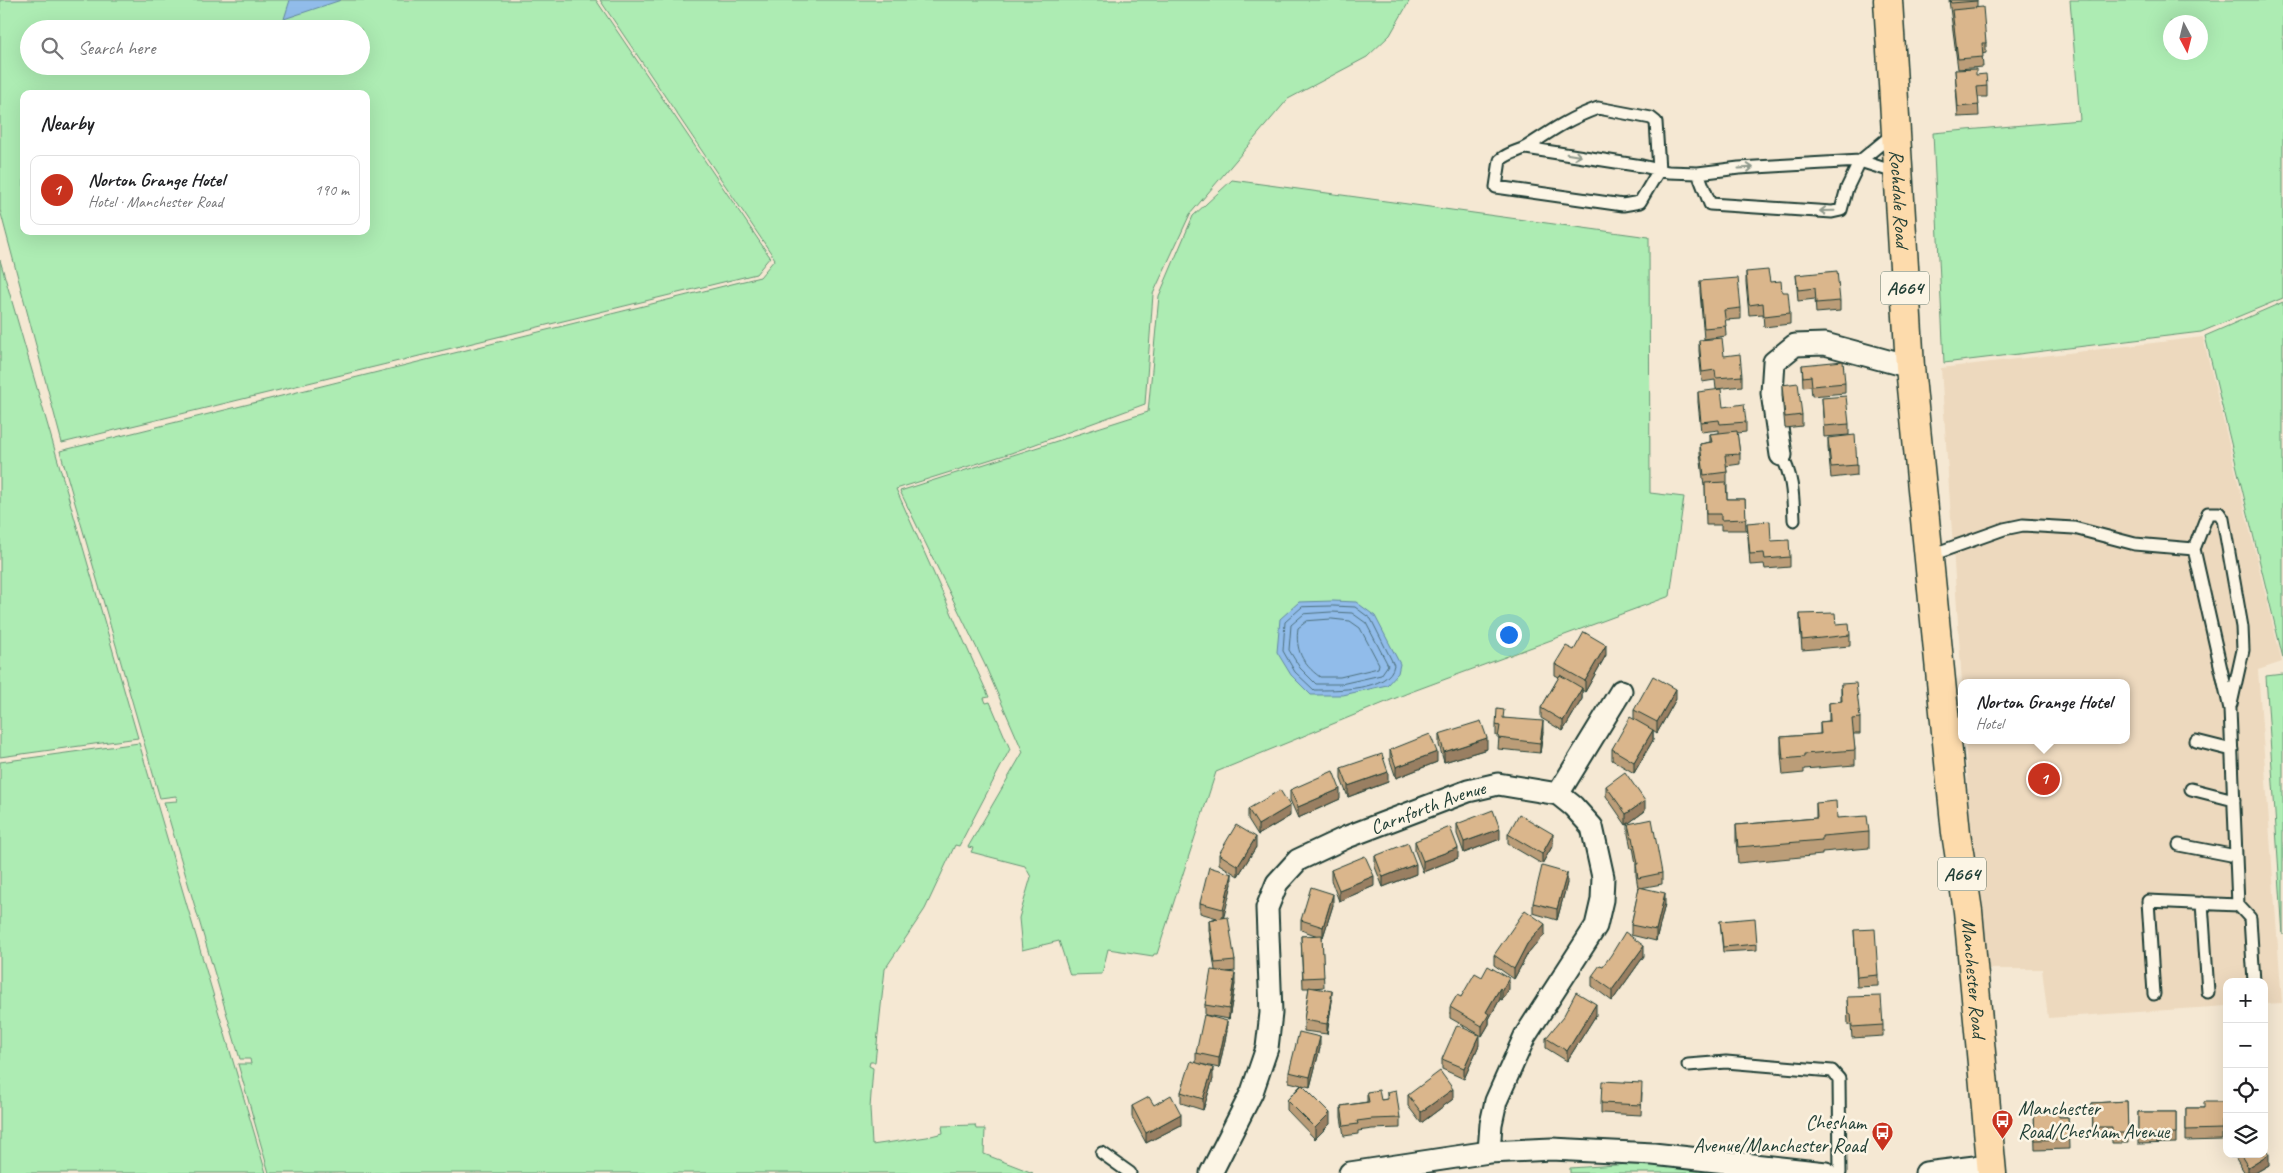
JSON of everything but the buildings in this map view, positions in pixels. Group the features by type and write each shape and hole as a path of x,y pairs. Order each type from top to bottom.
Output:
{"main road":[{"name":"Rochdale Road","path":"1888,0 1910,367 1930,566"},
{"name":"Manchester Road","path":"1930,566 1956,833 1968,911 1992,1169"}],"street":[{"path":"1781,455 1772,393 1774,362 1795,345 1825,344 1910,367"},
{"path":"1481,1160 1496,1101 1525,1036 1596,926 1602,900 1603,877 1592,827 1573,806 1558,794 1621,692"},
{"name":"Carnforth Avenue","path":"1211,1173 1252,1092 1267,1048 1272,1013 1267,908 1277,883 1298,860 1356,834 1468,792 1498,784 1558,794"},
{"path":"1350,1173 1481,1160 1552,1149 1653,1154 1826,1173"},
{"path":"1926,1173 1992,1169"}],"lane":[{"path":"1598,108 1651,118 1656,122 1659,170 1640,202 1623,205 1496,187 1500,160 1511,152 1526,148 1570,118 1598,108"},
{"path":"1698,173 1710,204 1832,212 1841,210 1847,188 1860,161 1879,148 1895,132"},
{"path":"1526,148 1668,172 1698,173 1739,168 1860,161 1898,172"},
{"path":"1781,455 1789,470 1794,520"},
{"path":"2230,709 2243,650 2242,627 2223,519 2219,513 2208,513 2194,549 2230,709 2238,905 2250,918 2254,978"},
{"path":"1930,566 2004,529 2023,525 2074,528 2135,544 2194,549"},
{"path":"2196,741 2232,750"},
{"path":"2191,789 2234,800"},
{"path":"2179,846 2236,856"},
{"path":"2154,994 2148,901 2238,905"},
{"path":"2202,903 2208,992"},
{"path":"1688,1065 1726,1062 1832,1071 1839,1079 1840,1173"},
{"path":"1102,1153 1130,1173"}],"shaded area":[{"path":"2203,337 2282,662 2258,670 2282,1003 2268,1004 2268,978 2223,978 2223,1006 2048,1018 2042,969 1980,969 1965,744 2130,744 2130,679 1962,679 1941,368"}],"green space":[{"path":"0,0 596,0 770,257 756,274 62,443 0,210"},
{"path":"600,0 1410,0 1390,35 1367,57 1288,99 1190,214 1153,294 1145,404 1011,453 896,489 989,697 984,698 986,703 990,702 1010,749 959,846 955,845 925,909 885,969 875,1062 870,1062 869,1066 873,1068 870,1108 872,1145 943,1133 942,1126 975,1125 976,1129 985,1129 984,1154 1033,1173 269,1173 238,1064 251,1064 250,1059 240,1059 164,802 177,801 176,796 160,798 60,451 760,277 775,259"},
{"path":"2070,0 2283,0 2283,298 2201,332 1944,363 1933,133 2080,120"},
{"path":"1232,180 1649,237 1650,493 1684,497 1670,596 1408,693 1216,772 1157,954 1153,956 1108,949 1102,974 1070,975 1059,941 1022,950 1019,918 1031,877 1025,866 971,852 973,848 968,847 1023,752 985,665 900,491 1148,412 1159,296 1193,216"},
{"path":"0,260 138,738 0,757"},
{"path":"2283,302 2283,658 2205,336"},
{"path":"2283,674 2283,935 2266,676"},
{"path":"139,743 266,1173 0,1173 0,762"},
{"path":"1647,1163 1747,1173 1570,1173 1570,1168"}],"water":[{"path":"290,0 341,0 284,19"},
{"path":"1299,602 1356,602 1375,616 1400,664 1398,673 1387,685 1343,695 1311,695 1291,675 1277,652 1280,619"}],"place":[{"name":"Norton Grange Hotel","path":"2044,779"},
{"name":"Manchester Road/Chesham Avenue","path":"2002,1139"},
{"name":"Chesham Avenue/Manchester Road","path":"1882,1152"}]}
